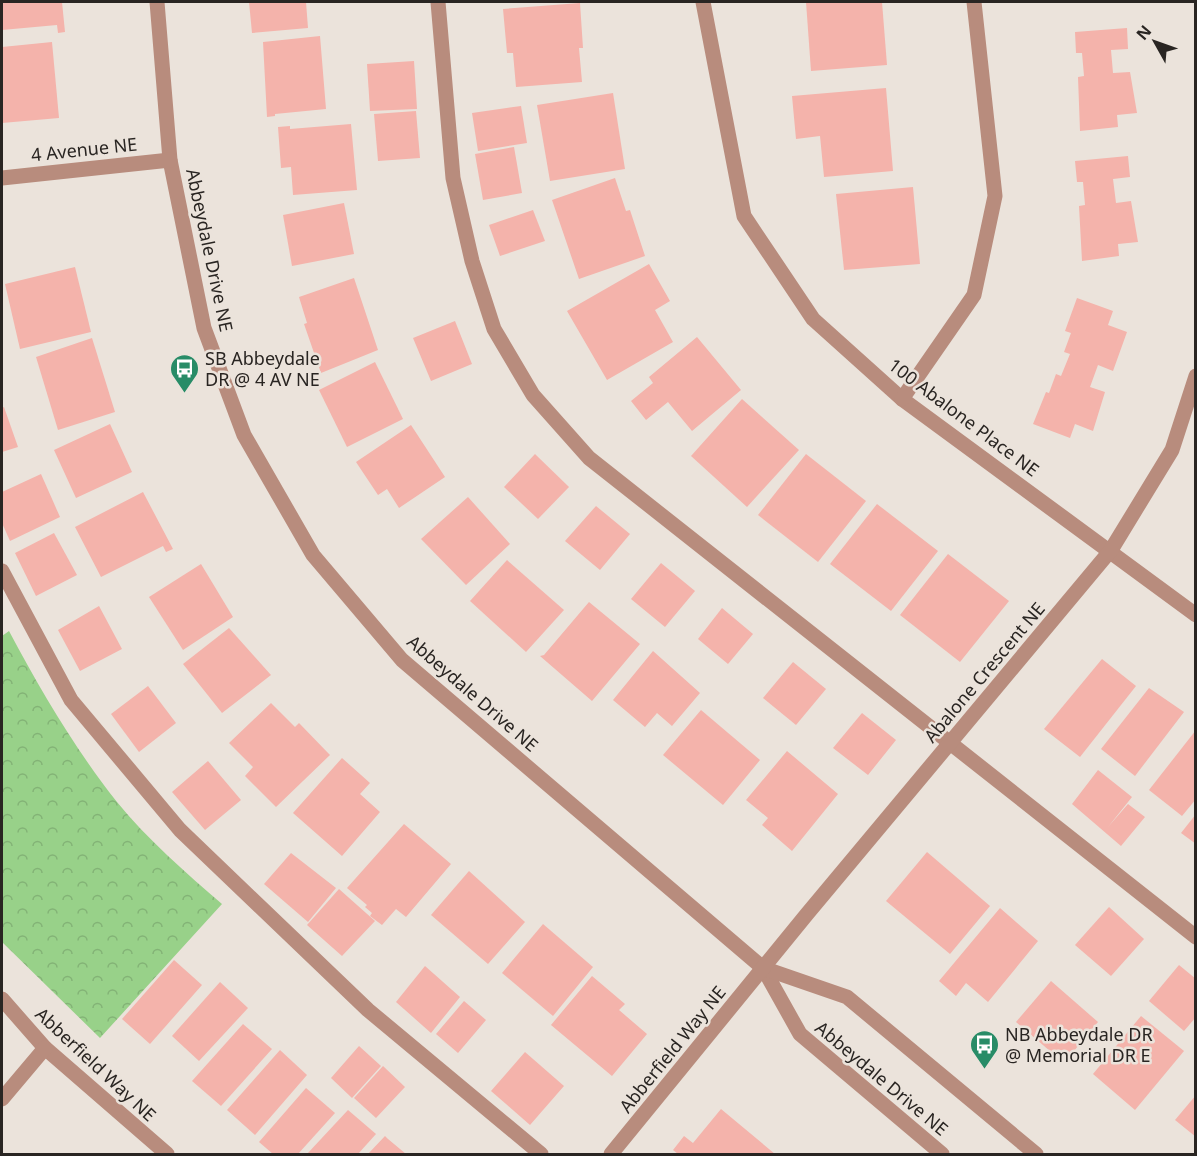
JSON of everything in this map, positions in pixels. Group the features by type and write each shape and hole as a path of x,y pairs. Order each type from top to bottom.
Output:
{"street":[{"name":"Abbeydale Drive NE","path":"157,2 170,160 204,328 244,435 313,555 402,660 763,968 800,1034 942,1155"},
{"path":"438,2 453,178 472,261 494,329 533,395 589,458 952,742 1196,937"},
{"name":"100 Abalone Place NE","path":"703,2 744,216 813,319 902,399 1111,550 1196,615"},
{"path":"902,399 974,295 995,196 974,2"},
{"name":"4 Avenue NE","path":"2,178 170,160"},
{"name":"Abalone Crescent NE","path":"763,968 1111,550 1172,450 1196,376"},
{"path":"2,571 71,700 180,830 368,1010 541,1155"},
{"name":"Abbeydale Drive NE","path":"763,968 847,997 1035,1155"},
{"name":"Abberfield Way NE","path":"611,1155 763,968"},
{"name":"Abberfield Way NE","path":"2,999 45,1048 167,1155"},
{"path":"2,1099 45,1048"}],"green space":[{"path":"9,631 59,719 117,802 154,842 222,904 100,1038 2,942 2,636"}],"building":[{"path":"2,2 62,2 65,32 58,33 57,25 2,30"},
{"path":"249,2 306,2 308,28 252,33"},
{"path":"806,2 882,2 887,65 811,71"},
{"path":"580,3 583,48 579,48 582,82 516,87 513,53 507,53 503,9"},
{"path":"1127,28 1128,49 1111,50 1113,73 1130,72 1137,113 1117,115 1118,127 1080,131 1078,77 1084,76 1082,53 1076,53 1075,32"},
{"path":"320,36 326,109 275,114 275,116 267,117 263,42"},
{"path":"52,42 59,118 2,123 2,47"},
{"path":"414,61 417,109 370,111 367,64"},
{"path":"886,88 893,171 824,177 820,136 796,139 792,96"},
{"path":"613,93 625,169 550,181 537,105"},
{"path":"521,106 527,143 478,151 472,113"},
{"path":"416,111 420,158 378,161 374,114"},
{"path":"351,124 357,190 293,195 291,167 281,168 278,127 290,126 290,129"},
{"path":"514,147 522,193 483,200 475,154"},
{"path":"1128,156 1130,177 1113,179 1116,203 1131,201 1138,242 1118,244 1119,256 1082,261 1079,206 1085,205 1083,182 1077,182 1075,161"},
{"path":"615,178 626,211 630,210 645,256 579,279 552,200"},
{"path":"913,187 920,264 844,270 836,194"},
{"path":"344,203 354,254 292,266 283,215"},
{"path":"533,210 545,241 500,256 489,225"},
{"path":"649,264 670,301 655,310 673,342 607,380 567,311"},
{"path":"75,267 91,332 20,349 5,284"},
{"path":"354,278 378,350 321,373 304,324 307,323 299,297"},
{"path":"1077,298 1113,311 1108,325 1127,332 1113,371 1098,365 1090,387 1105,392 1093,431 1075,424 1070,438 1033,424 1046,392 1049,393 1056,374 1061,376 1070,354 1064,352 1071,333 1065,331"},
{"path":"455,321 472,364 431,381 413,338"},
{"path":"697,337 741,390 692,431 668,402 646,420 631,401 653,383 649,377"},
{"path":"92,338 115,412 58,430 36,357"},
{"path":"375,362 403,419 347,447 319,390"},
{"path":"742,399 799,450 747,507 691,456"},
{"path":"4,407 18,447 2,452 2,408"},
{"path":"110,424 132,472 76,498 54,450"},
{"path":"411,425 445,477 399,508 387,489 378,495 356,462"},
{"path":"535,454 569,487 538,519 504,487"},
{"path":"806,454 866,501 818,562 758,515"},
{"path":"41,474 60,517 10,541 2,523 2,492"},
{"path":"143,492 173,549 166,552 163,546 101,577 75,527"},
{"path":"468,497 510,544 466,585 421,539"},
{"path":"877,504 938,551 891,611 830,564"},
{"path":"596,506 630,534 600,570 565,541"},
{"path":"54,533 77,575 36,596 15,553"},
{"path":"948,554 1009,601 960,662 900,615"},
{"path":"507,560 564,610 526,652 470,601"},
{"path":"661,563 695,591 665,627 631,599"},
{"path":"201,564 233,617 183,650 149,597"},
{"path":"589,602 640,644 592,701 540,656 544,655"},
{"path":"99,606 122,649 80,671 58,630"},
{"path":"722,608 753,634 728,664 698,639"},
{"path":"229,628 271,675 222,713 183,664"},
{"path":"653,651 700,693 672,726 657,713 645,727 613,700"},
{"path":"1102,659 1136,686 1080,757 1044,729"},
{"path":"793,662 826,689 796,725 763,698"},
{"path":"148,686 176,723 139,752 111,714"},
{"path":"1149,688 1184,712 1135,776 1101,749"},
{"path":"271,703 295,727 299,723 330,755 276,807 245,776 253,767 229,743"},
{"path":"701,710 760,760 723,805 663,755"},
{"path":"862,713 896,740 868,775 833,748"},
{"path":"1196,730 1196,799 1182,816 1149,790"},
{"path":"787,751 838,794 792,851 762,825 768,818 746,800"},
{"path":"342,758 370,783 360,794 380,812 342,856 293,813"},
{"path":"208,761 241,800 205,830 172,792"},
{"path":"1098,770 1132,797 1108,827 1128,804 1145,817 1121,846 1072,804"},
{"path":"1196,814 1196,844 1181,833"},
{"path":"404,824 451,864 406,917 396,909 382,925 370,916 372,913 365,907 367,905 347,888"},
{"path":"927,852 990,906 950,954 886,901"},
{"path":"291,853 336,888 308,922 264,884"},
{"path":"469,871 525,922 488,964 431,915"},
{"path":"339,889 375,921 342,956 307,925"},
{"path":"1109,907 1144,939 1111,976 1075,945"},
{"path":"1000,908 1038,941 988,1002 966,983 956,996 939,981"},
{"path":"543,924 593,967 553,1016 502,973"},
{"path":"174,960 202,985 150,1044 122,1019"},
{"path":"1179,965 1196,979 1196,1017 1184,1031 1149,1001"},
{"path":"425,966 460,997 431,1033 396,1002"},
{"path":"592,976 625,1004 619,1010 647,1034 612,1076 551,1025"},
{"path":"1051,981 1098,1022 1064,1063 1016,1022"},
{"path":"220,982 248,1008 199,1061 172,1036"},
{"path":"464,1001 486,1020 458,1053 436,1034"},
{"path":"1141,1016 1184,1051 1135,1110 1093,1074"},
{"path":"243,1024 272,1049 221,1106 192,1081"},
{"path":"359,1046 381,1066 352,1098 331,1078"},
{"path":"280,1050 307,1075 255,1135 227,1110"},
{"path":"525,1052 564,1086 530,1125 491,1091"},
{"path":"383,1066 405,1087 376,1118 354,1098"},
{"path":"306,1088 335,1113 298,1154 273,1154 259,1142"},
{"path":"1196,1095 1196,1137 1175,1120"},
{"path":"721,1109 775,1154 678,1154 673,1150 684,1136 693,1143"},
{"path":"348,1110 376,1134 358,1154 307,1154"},
{"path":"385,1136 388,1139 406,1154 368,1154"}],"place":[{"name":"SB Abbeydale DR @ 4 AV NE","path":"184,394"},
{"name":"NB Abbeydale DR @ Memorial DR E","path":"984,1070"}]}
